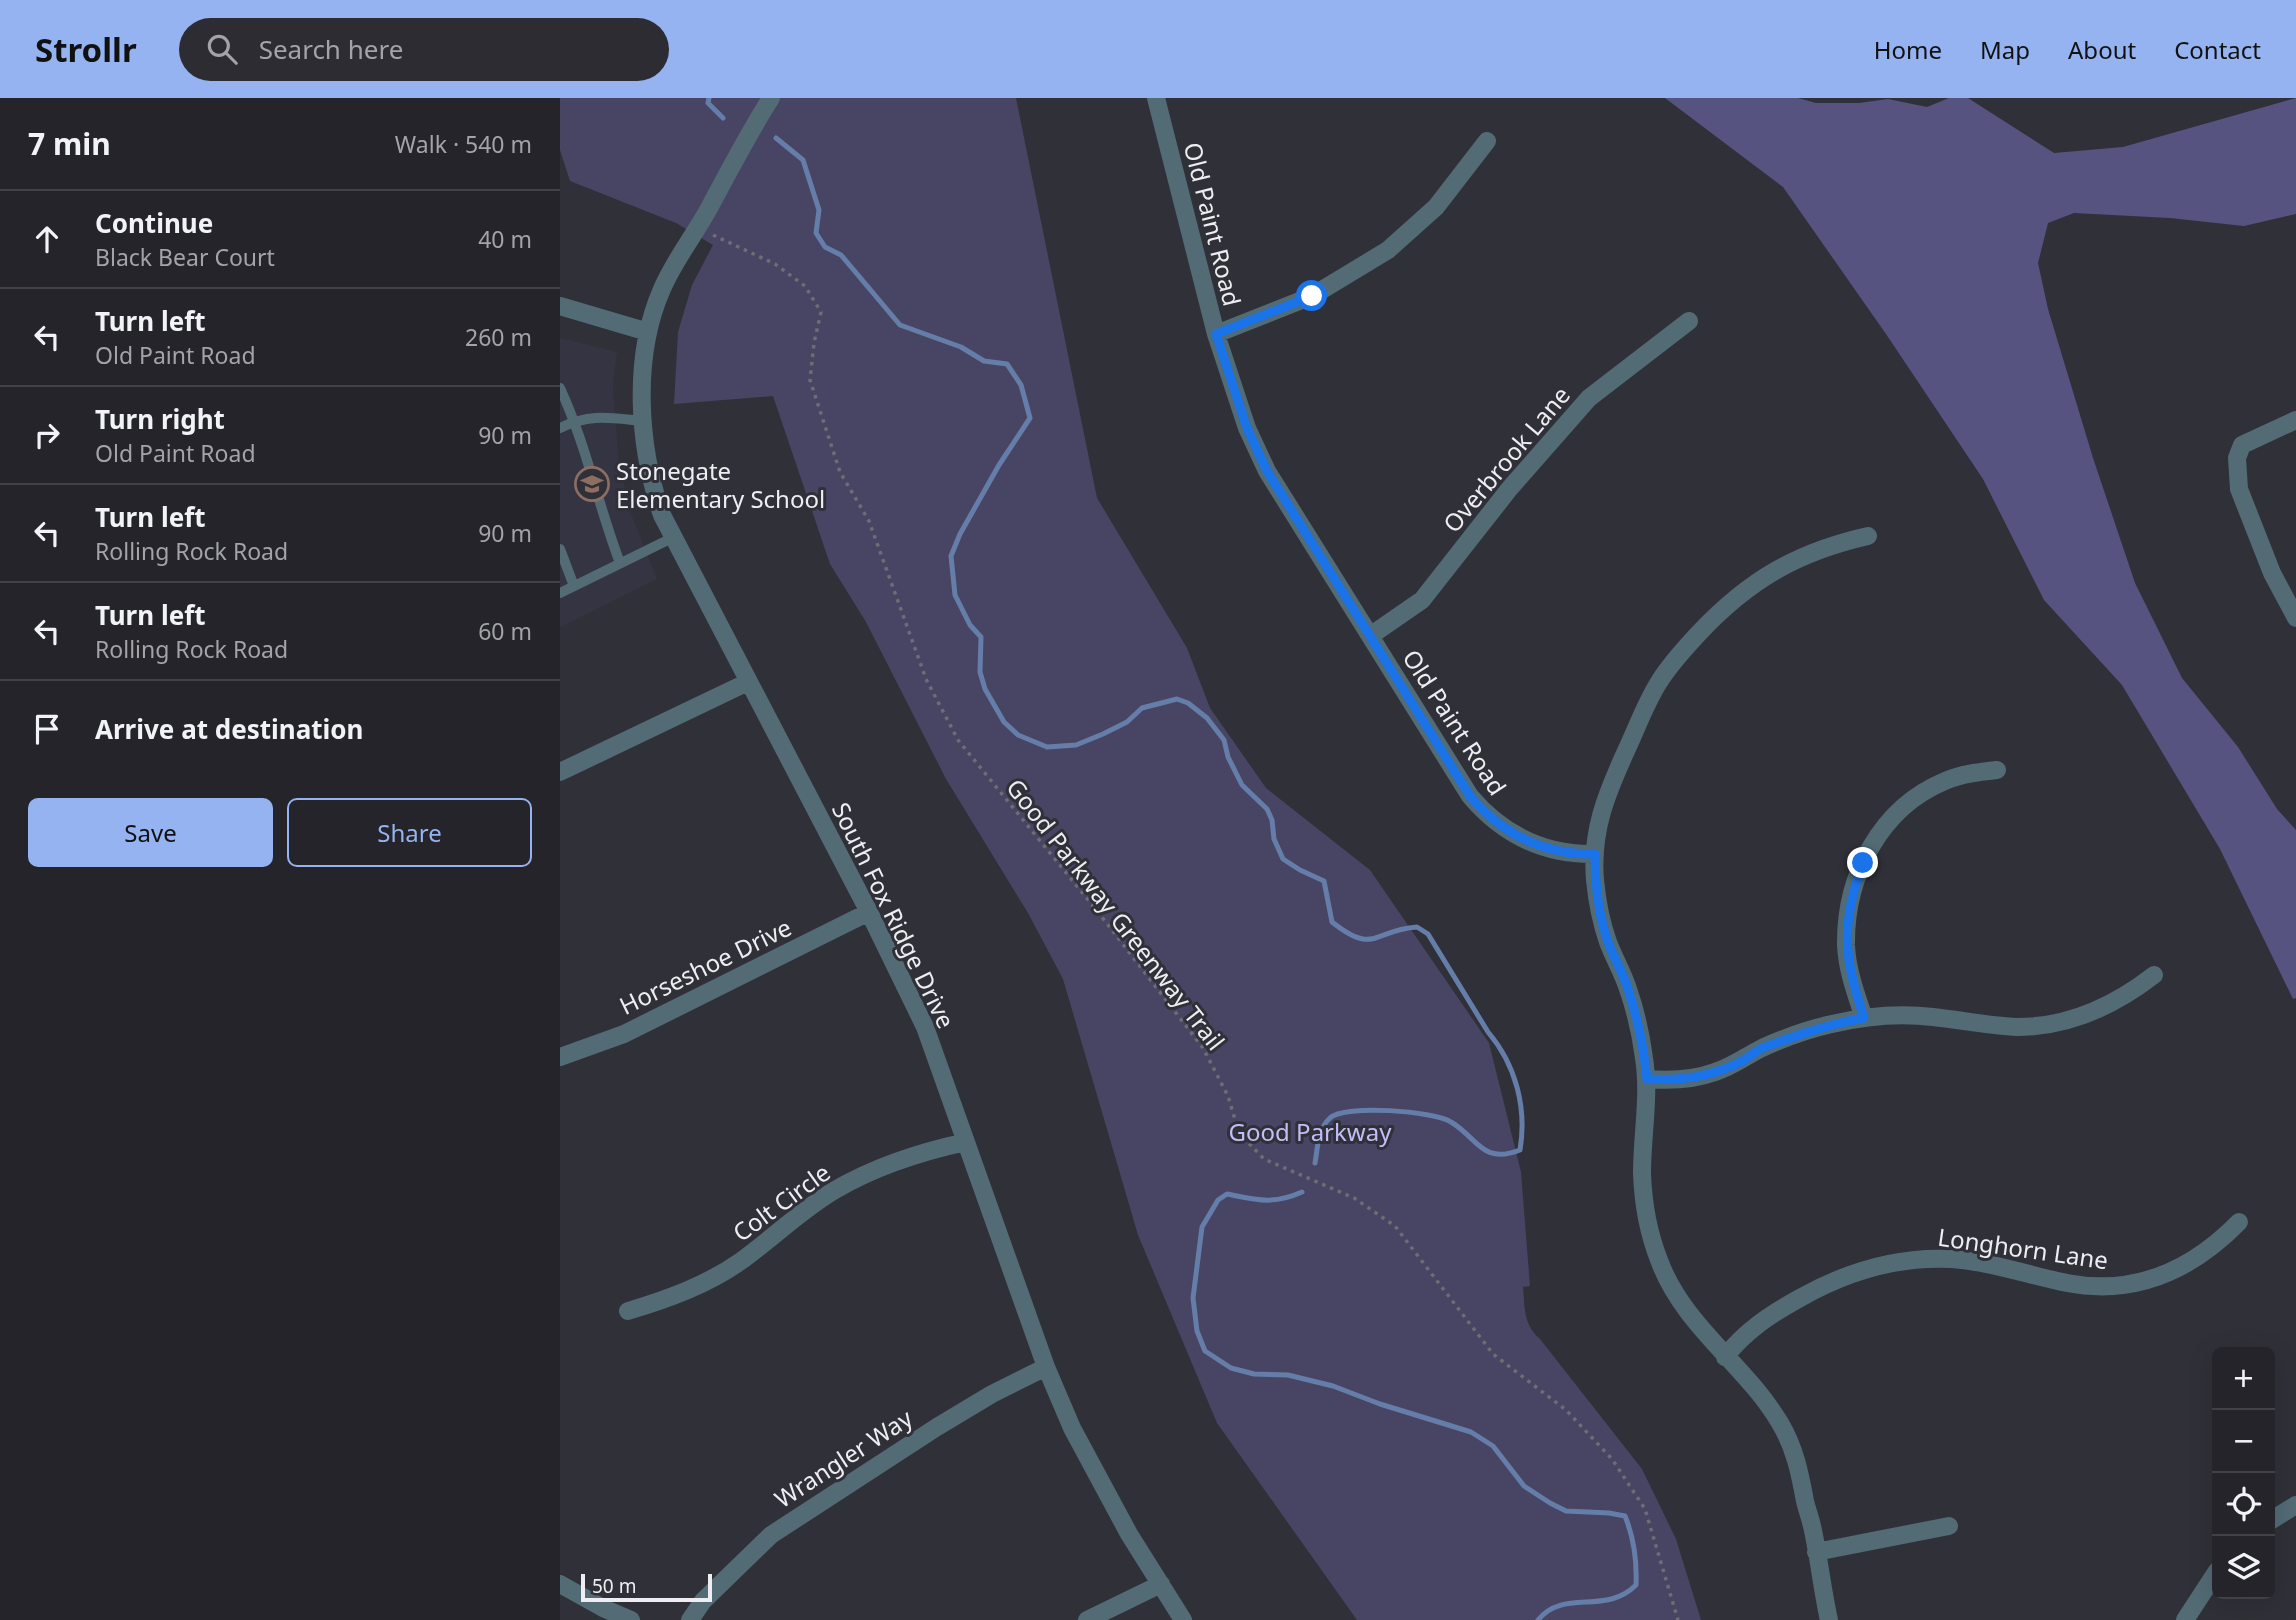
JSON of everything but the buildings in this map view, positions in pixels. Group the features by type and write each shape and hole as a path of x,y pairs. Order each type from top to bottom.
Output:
{"street":[{"name":"South Fox Ridge Drive","path":"771,98 698,228 676,260 661,291 649,332 642,421 651,483 662,515 869,912 925,1027 1046,1367 1099,1482 1183,1620"},
{"name":"Old Paint Road","path":"1156,98 1216,334 1247,428 1267,471 1470,796 1502,828 1526,842 1577,855 1595,854"},
{"path":"1216,334 1312,296 1388,250 1436,207 1487,141"},
{"path":"560,306 649,332"},
{"name":"Overbrook Lane","path":"1370,636 1422,600 1510,488 1589,398 1689,321"},
{"path":"2296,420 2242,444 2237,458 2239,489 2272,573 2296,618"},
{"path":"1829,1620 1804,1500 1804,1486 1782,1427 1765,1399 1693,1320 1674,1293 1650,1235 1642,1170 1647,1079 1639,1026 1628,988 1608,942 1599,912 1595,854 1602,809 1611,780 1646,706 1681,652 1718,613 1748,587 1780,566 1812,552 1868,536"},
{"path":"560,772 748,682"},
{"path":"1864,1018 1850,975 1846,947 1847,918 1853,890 1868,853 1887,822 1923,791 1959,776 1997,770"},
{"name":"Horseshoe Drive","path":"560,1057 624,1034 869,912"},
{"path":"1647,1079 1688,1079 1714,1073 1796,1035 1831,1024 1864,1018 1920,1016 2019,1027 2048,1024 2079,1017 2109,1005 2134,991 2154,975"},
{"name":"Colt Circle","path":"628,1311 665,1300 705,1282 747,1257 813,1204 868,1172 904,1158 966,1142"},
{"name":"Longhorn Lane","path":"1725,1357 1744,1335 1766,1317 1850,1273 1913,1260 1950,1259 1982,1262 2068,1283 2124,1285 2149,1280 2200,1257 2220,1242 2239,1222"},
{"name":"Wrangler Way","path":"690,1620 703,1601 771,1535 937,1427 992,1394 1046,1367"},
{"path":"2275,1518 2296,1504"},
{"path":"1816,1552 1949,1526"},
{"path":"2185,1620 2212,1577"},
{"path":"560,1584 631,1620"},
{"path":"1087,1620 1161,1584"}],"lane":[{"path":"560,388 575,421 620,563"},
{"path":"560,428 597,416 642,421"},
{"path":"560,593 674,537"},
{"path":"560,549 574,586"}],"path":[{"name":"Good Parkway Greenway Trail","path":"698,228 775,264 805,286 821,312 810,380 840,472 869,521 926,679 958,740 1098,912 1203,1048 1228,1096 1239,1133 1264,1158 1354,1198 1395,1226 1493,1354 1566,1410 1612,1459 1645,1509 1678,1620"}],"shaded area":[{"path":"1665,98 1798,98 1816,103 1859,103 1888,99 1927,107 1949,98 1968,98 2054,153 2123,147 2296,98 2296,214 2244,226 2170,218 2074,213 2048,223 2038,263 2048,309 2093,458 2135,583 2182,678 2238,747 2277,809 2296,830 2296,998 2293,999 2220,849 2122,685 2044,600 1983,479 1783,187"},
{"name":"Stonegate Elementary School","path":"560,338 617,352 613,385 618,456 630,511 657,579 560,627"}],"green space":[{"name":"Good Parkway","path":"560,98 1016,98 1097,498 1187,648 1210,708 1266,788 1370,870 1489,1043 1521,1172 1530,1286 1523,1287 1530,1328 1642,1469 1676,1539 1701,1620 1357,1620 1217,1423 1138,1235 1063,979 1028,913 946,779 866,622 830,564 773,396 674,404 678,332 692,285 713,245 676,223 570,181 560,150"}],"waterway":[{"path":"709,98 708,103 723,118"},
{"path":"776,138 803,160 819,210 816,233 825,247 841,255 900,325 961,347 984,361 1007,364 1021,385 1030,418 999,465 960,534 951,556 955,595 970,625 981,637 980,672 985,689 1004,722 1018,735 1047,747 1076,745 1127,722 1142,708 1177,699 1188,703 1207,718 1224,740 1228,757 1242,785 1267,809 1272,820 1274,839 1283,859 1324,881 1332,922 1357,938 1374,938 1417,927 1428,934 1506,1058 1520,1103 1520,1150 1507,1154 1489,1152 1460,1128 1441,1118 1409,1112 1352,1111 1330,1118 1326,1123 1319,1139 1315,1163"},
{"path":"1302,1192 1273,1200 1227,1194 1218,1200 1202,1227 1193,1298 1197,1331 1205,1351 1231,1368 1254,1374 1288,1375 1333,1386 1380,1404 1471,1432 1493,1446 1524,1486 1550,1503 1566,1511 1625,1516 1634,1550 1636,1585 1611,1599 1560,1605 1538,1620"}],"place":[{"name":"Stonegate Elementary School","path":"592,484"}],"route":[{"path":"1312,296 1216,334 1247,428 1267,471 1470,796 1502,828 1526,842 1577,855 1595,854 1599,912 1608,942 1628,988 1639,1026 1647,1079 1688,1079 1714,1073 1796,1035 1831,1024 1864,1018 1850,975 1846,947 1847,918 1863,863"}]}
